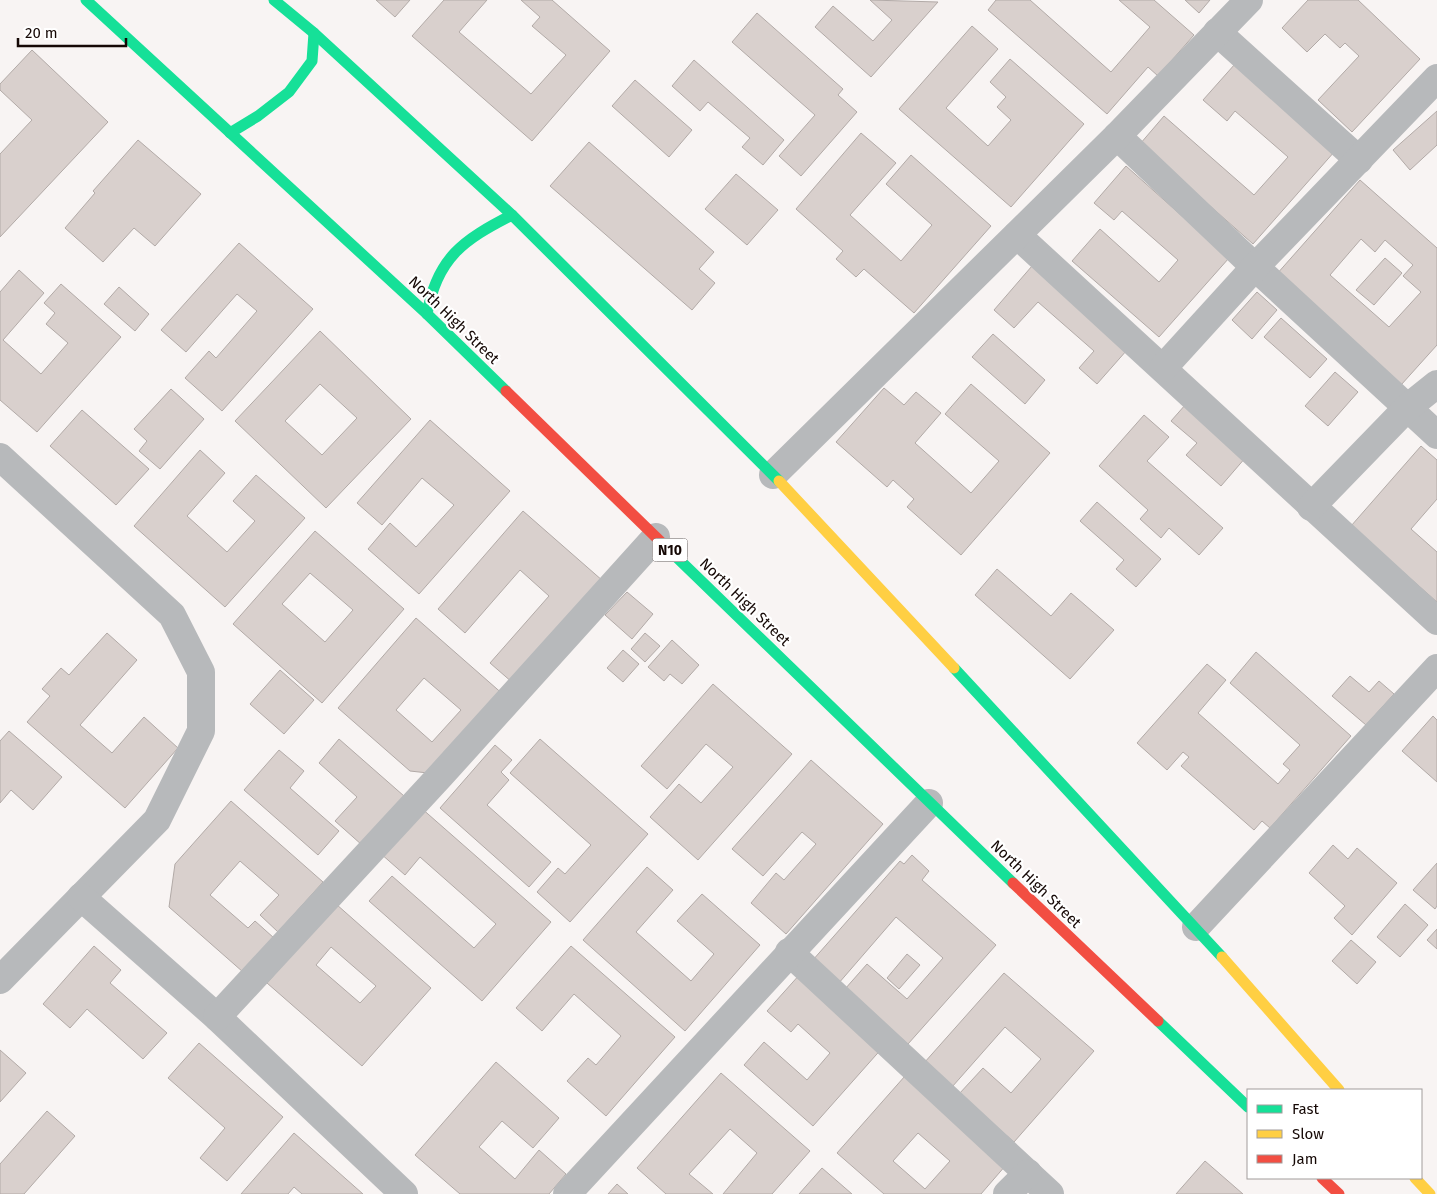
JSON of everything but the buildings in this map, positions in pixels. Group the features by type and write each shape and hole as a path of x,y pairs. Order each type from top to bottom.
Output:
{"highway":[{"name":"North High Street","path":"86,0 427,314 929,802 1247,1106"},
{"path":"274,0 314,33 512,215 773,475 1196,927 1338,1089"},
{"path":"230,134 258,116 289,92 312,61 314,33"},
{"path":"427,314 434,283 452,254 475,234 512,215"},
{"path":"1323,1179 1339,1194"},
{"path":"1416,1179 1430,1194"}],"street":[{"path":"773,475 1117,136 1249,0"},
{"path":"1217,32 1359,160"},
{"path":"1163,368 1255,267 1437,78"},
{"path":"1117,136 1255,267 1437,435"},
{"path":"1017,235 1437,621"},
{"path":"1311,507 1407,408 1437,384"},
{"path":"0,458 172,615 201,672 201,731 157,820 0,980"},
{"path":"217,1017 435,782 656,536"},
{"path":"1196,927 1437,668"},
{"path":"566,1194 929,802"},
{"path":"81,897 217,1017 404,1194"},
{"path":"789,952 1050,1194"},
{"path":"1007,1194 1028,1173"}],"traffic: fast":[{"path":"86,0 427,314 506,391"},
{"path":"274,0 314,33 512,215 779,481"},
{"path":"230,133 258,116 289,92 312,61 314,33"},
{"path":"427,314 438,278 445,265 455,253 479,233 512,215"},
{"path":"663,544 1013,883"},
{"path":"954,668 1222,957"},
{"path":"1158,1021 1247,1106"}],"traffic: slow":[{"path":"779,481 954,668"},
{"path":"1222,957 1338,1089"},
{"path":"1416,1179 1430,1194"}],"traffic: jam":[{"path":"506,391 663,544"},
{"path":"1013,883 1158,1021"},
{"path":"1323,1179 1339,1194"}]}
